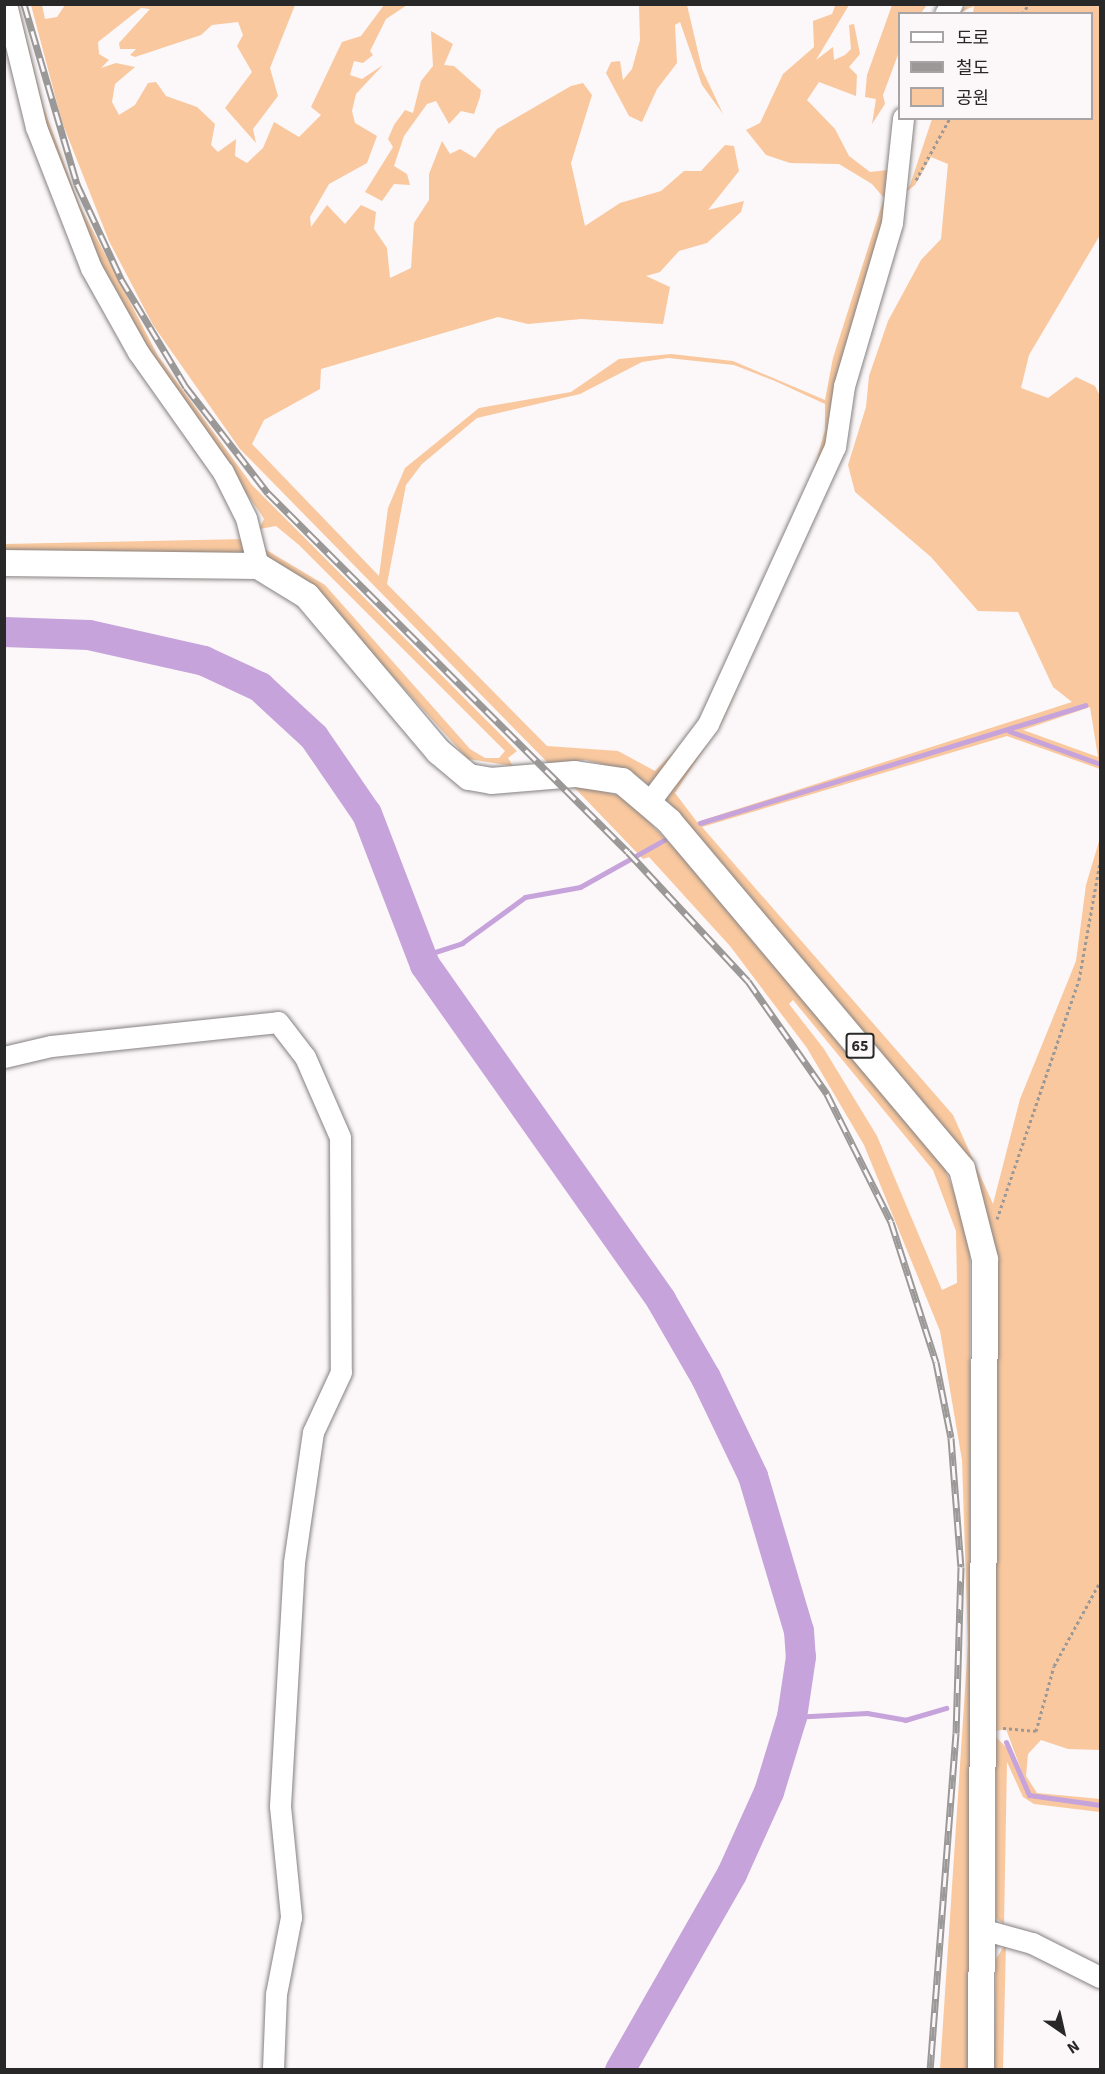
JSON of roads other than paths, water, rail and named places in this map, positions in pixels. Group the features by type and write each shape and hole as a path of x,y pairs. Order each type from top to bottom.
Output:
{"main road":[{"path":"4,563 258,566"},
{"name":"65","path":"258,566 307,596 439,752 469,777 491,781 596,775 622,781 650,801 963,1169 985,1259 987,1731 981,2070"}],"street":[{"path":"6,4 36,127 91,268 138,352 223,472 246,518 258,566"},
{"path":"650,801 708,724 835,447 844,386 896,198 903,120"},
{"path":"4,1057 51,1046 278,1022 305,1057 340,1137 341,1372 313,1432 294,1563 280,1806 291,1917 276,1994 273,2070"},
{"path":"985,1930 1032,1943 1101,1977"}],"waterway":[{"path":"4,632 89,635 204,661 260,687 314,737 367,814 425,965 661,1300 706,1378 753,1476 799,1631 801,1657 792,1717 769,1792 732,1874 620,2070"},
{"path":"700,823 1085,705"},
{"path":"1009,731 1100,764"},
{"path":"425,965 432,953 462,943 525,897 580,887 664,840"},
{"path":"792,1717 867,1713 905,1720 946,1708"},
{"path":"1006,1742 1029,1795 1100,1805"}],"railway":[{"path":"24,4 77,184 121,279 186,387 268,493 628,852 748,981 827,1094 891,1222 936,1362 951,1438 961,1567 956,1733 930,2070"}]}
